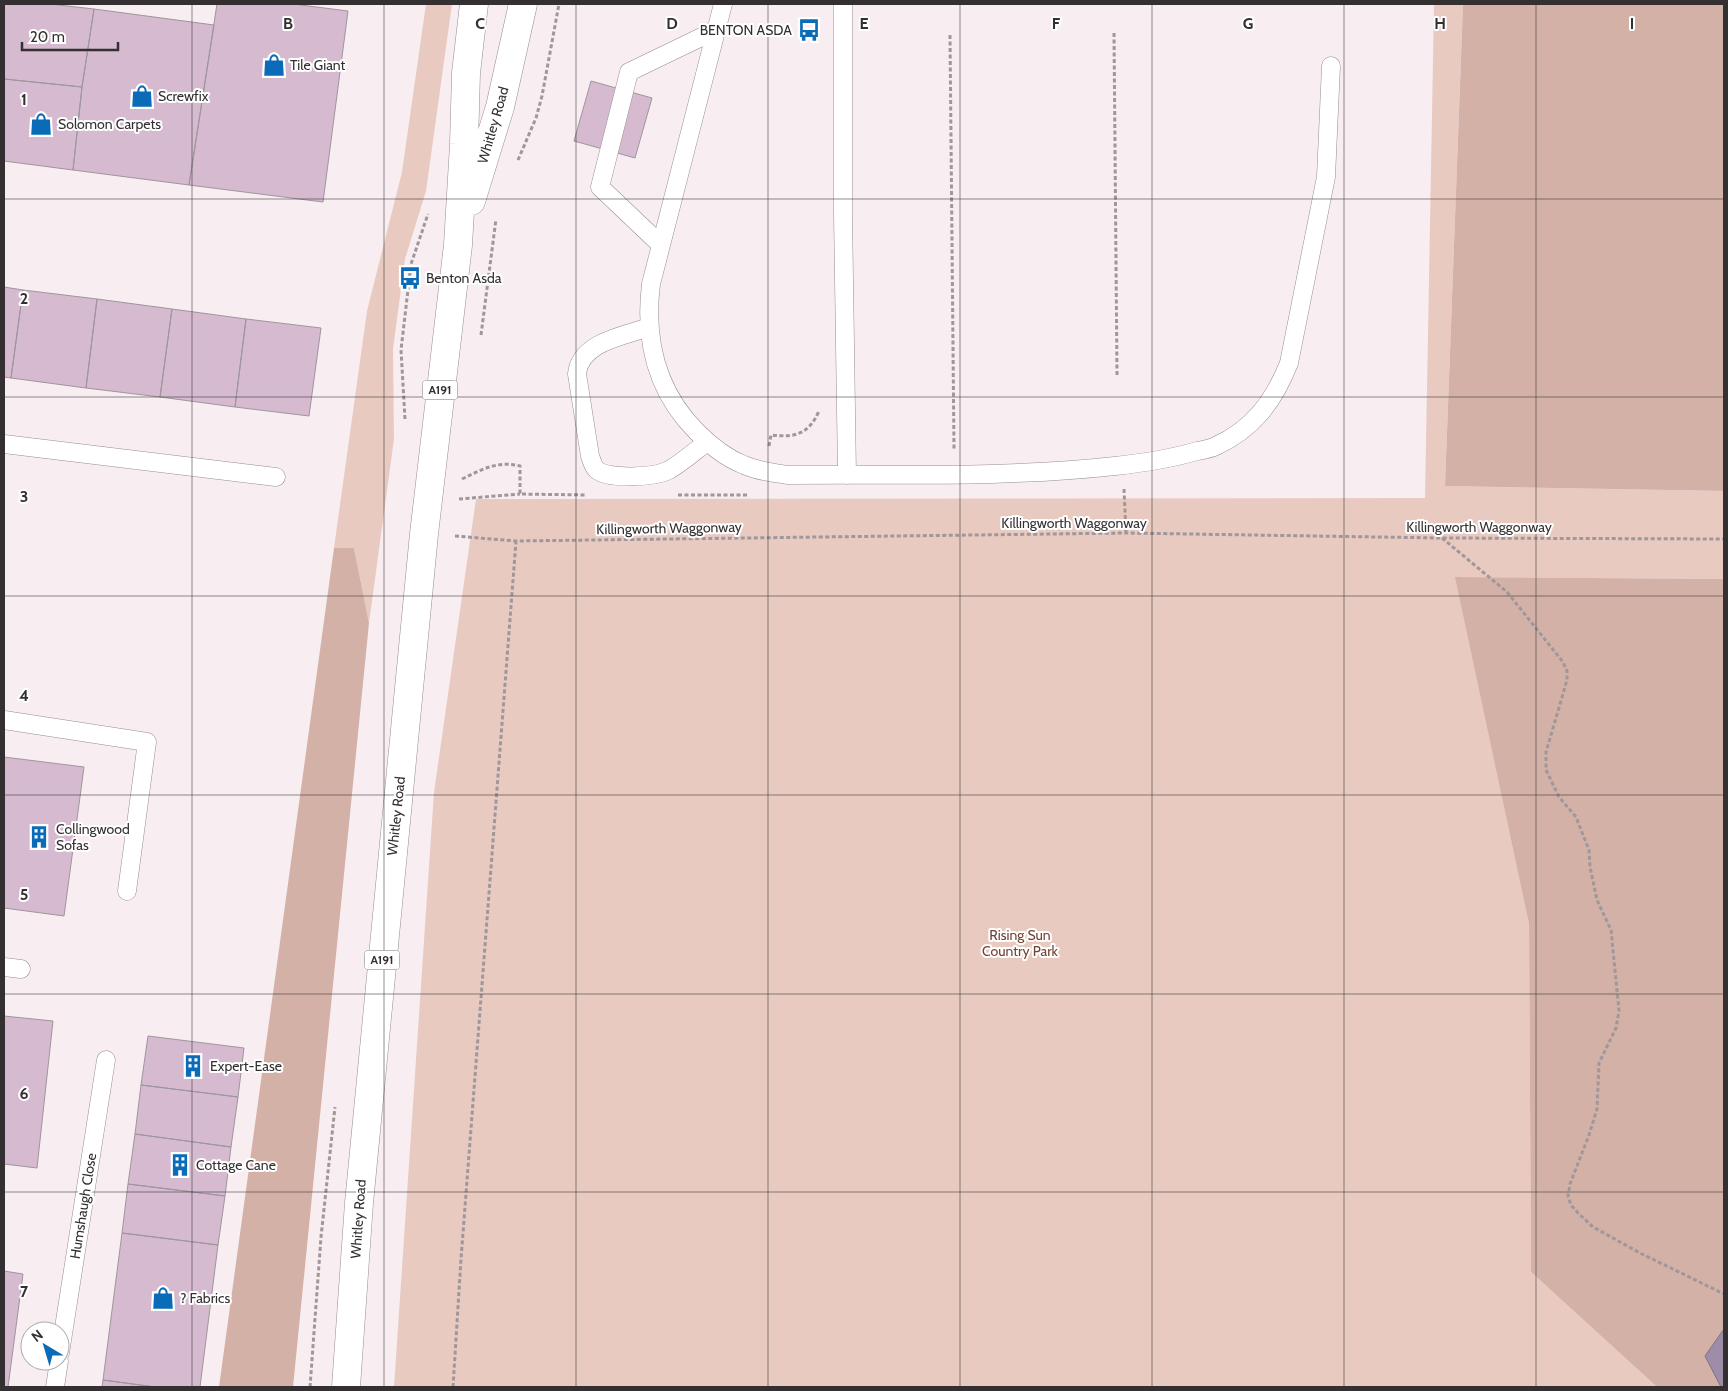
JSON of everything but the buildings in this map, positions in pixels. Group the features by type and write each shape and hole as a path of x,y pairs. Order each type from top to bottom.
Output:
{"main road":[{"name":"Whitley Road","path":"346,1387 359,1203 422,554 458,245 466,73 474,4"},
{"name":"Whitley Road","path":"464,144 491,4"},
{"name":"Whitley Road","path":"458,245 500,108 524,4"}],"lane":[{"path":"723,4 651,284 648,307 653,356 661,380 674,405 707,442 722,454 743,465 788,475 1074,471 1140,464 1184,455 1215,447 1245,428 1266,407 1280,385 1289,363 1326,177 1331,66"},
{"path":"844,4 843,214 847,475"},
{"path":"661,246 600,187 629,72 716,30"},
{"path":"649,327 591,349 582,357 578,366 577,374 593,466 598,471 606,474 646,477 659,474 675,466 707,442"},
{"path":"4,444 276,477"},
{"path":"4,720 147,742 127,891"},
{"name":"Humshaugh Close","path":"65,1321 106,1060"},
{"path":"54,1387 57,1371"}],"path":[{"path":"517,162 536,118 542,96 559,4"},
{"path":"1114,33 1117,375"},
{"path":"950,35 954,456 964,456 964,474"},
{"path":"480,342 497,215"},
{"path":"669,495 758,495 771,435 786,437 808,429 816,420 820,408"},
{"path":"462,479 485,468 499,464 515,464 520,466 520,494"},
{"path":"461,486 463,469"},
{"path":"457,508 460,492"},
{"path":"459,499 520,494 589,494"},
{"name":"Killingworth Waggonway","path":"455,527 453,536 516,541 1126,533 1724,540"},
{"path":"1442,538 1508,592 1564,662 1567,671 1563,695 1546,752 1546,770 1559,797 1576,817 1589,850 1590,866 1597,900 1611,930 1619,1011 1616,1028 1599,1063 1597,1109 1570,1184 1568,1196 1571,1205 1593,1226 1640,1253 1724,1294"},
{"path":"453,1387 461,1259 516,541"}],"green space":[{"path":"426,4 452,4 426,191 405,259 393,349 394,439 369,623 354,548 334,548 367,311 402,172"},
{"name":"Rising Sun Country Park","path":"1434,4 1463,4 1445,486 1724,491 1724,579 1456,577 1529,924 1531,1272 1657,1387 394,1387 434,792 476,499 1425,498"}],"shaded area":[{"path":"1463,4 1724,4 1724,491 1445,486"},
{"path":"334,548 354,548 369,623 293,1387 219,1387"},
{"path":"1455,577 1724,579 1724,1387 1657,1387 1531,1272 1529,924"},
{"path":"1724,1329 1724,1387 1721,1387 1705,1356"}],"place":[{"name":"BENTON ASDA","path":"809,30"},
{"name":"Tile Giant","path":"274,65"},
{"name":"Screwfix","path":"142,96"},
{"name":"Solomon Carpets","path":"41,124"},
{"name":"Benton Asda","path":"410,278"},
{"name":"Collingwood Sofas","path":"39,837"},
{"name":"Expert-Ease","path":"193,1066"},
{"name":"Cottage Cane","path":"180,1165"},
{"name":"? Fabrics","path":"163,1298"}]}
